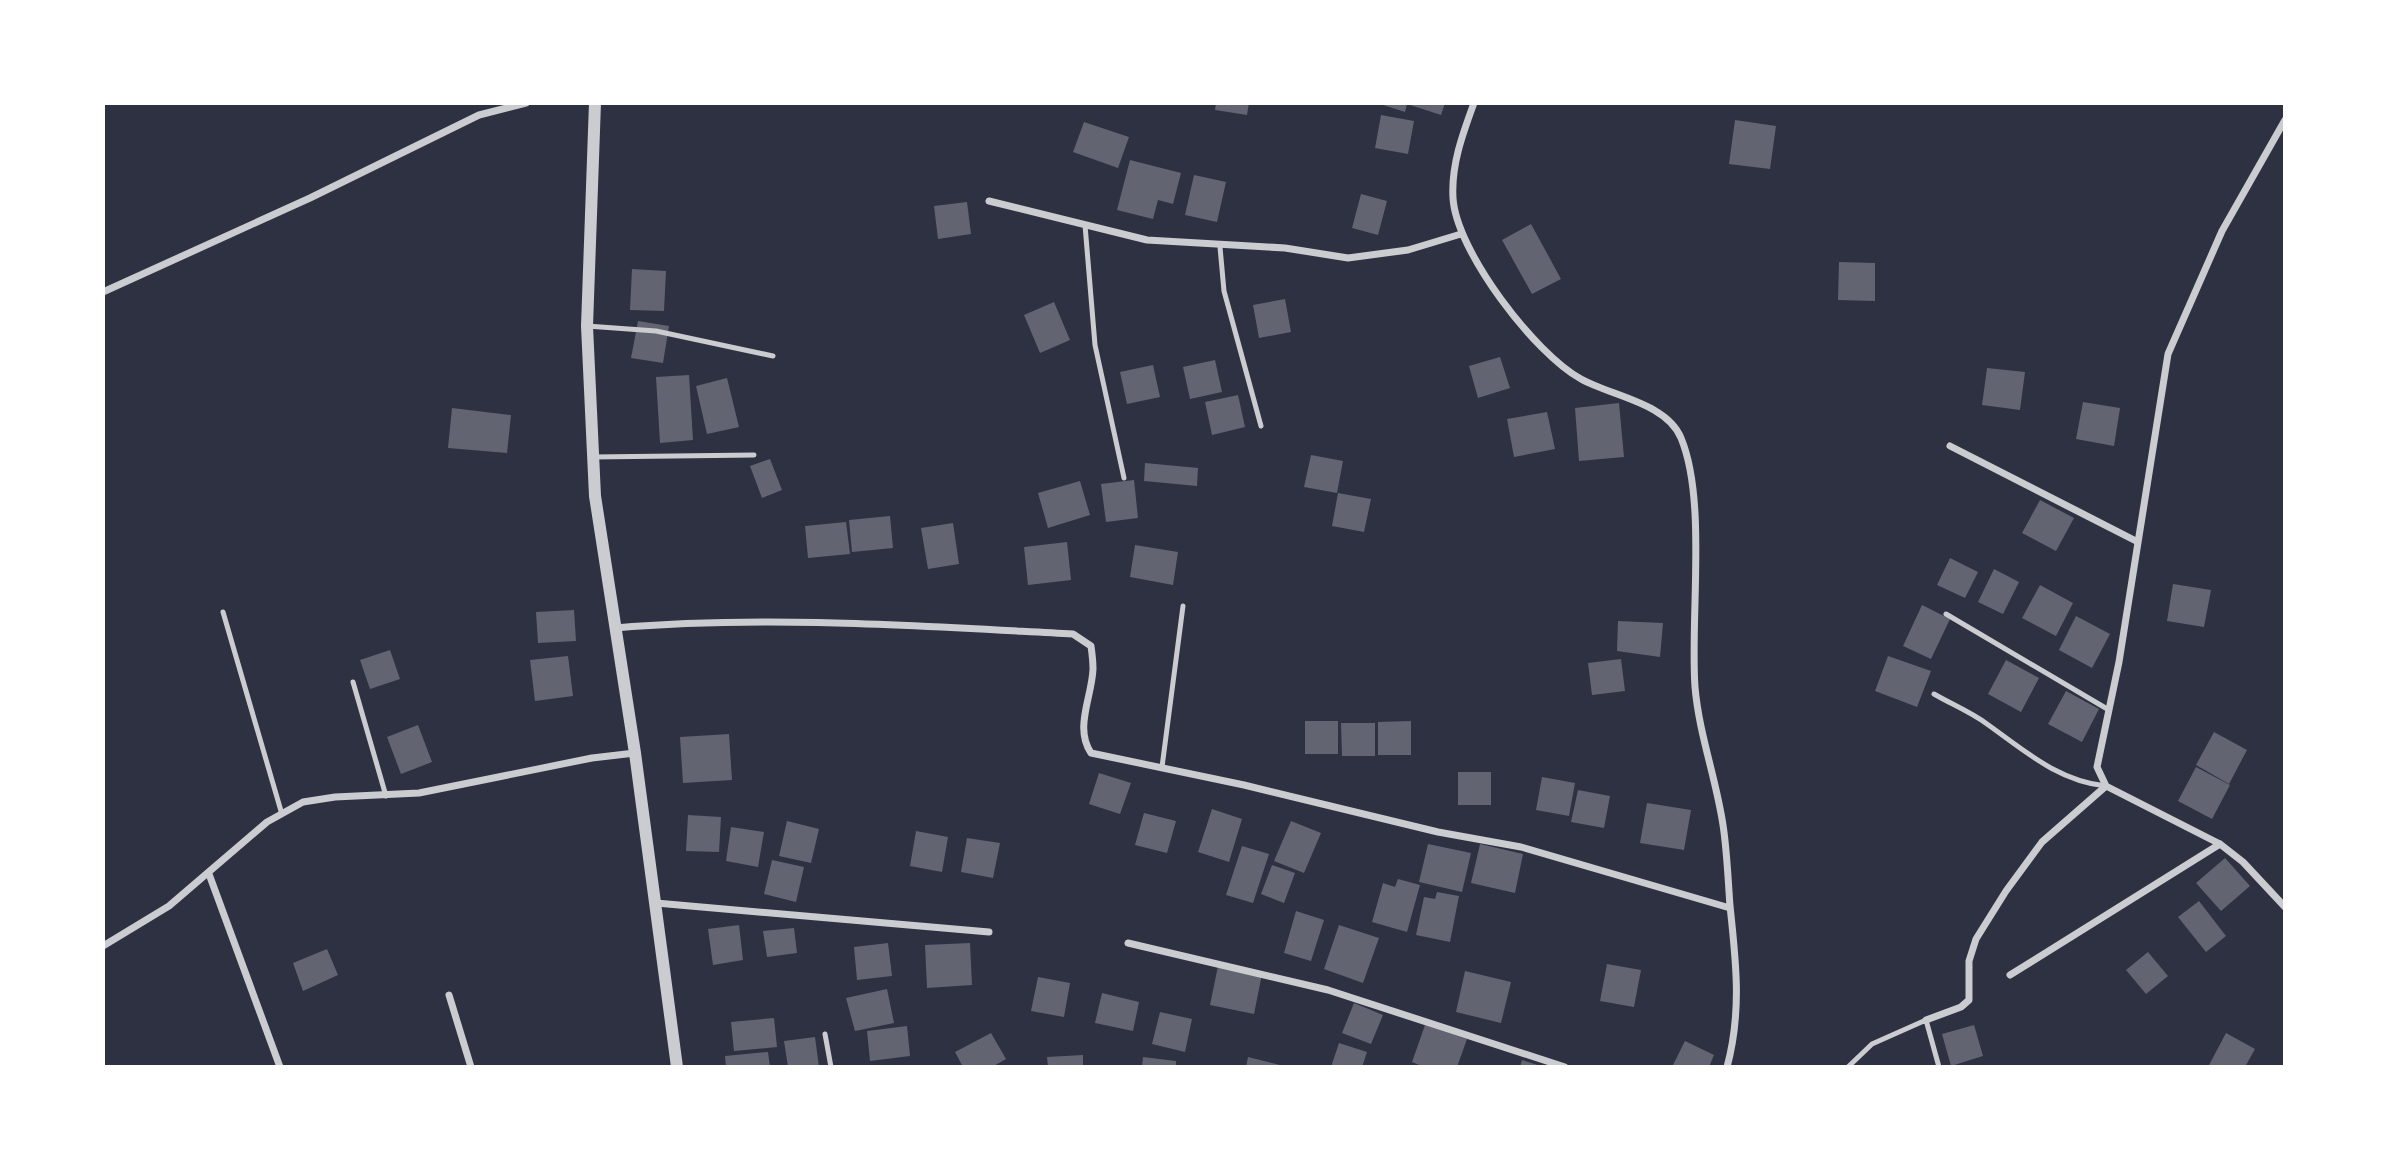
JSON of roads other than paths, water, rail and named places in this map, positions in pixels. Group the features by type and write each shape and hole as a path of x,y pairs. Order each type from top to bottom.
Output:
{"street":[{"path":"103,292 310,198 479,115 526,103"},
{"path":"594,103 587,326 593,457 600,534 635,753 677,1067"},
{"path":"1474,103 1452,181 1455,216 1461,234 1504,301 1560,366 1583,380 1654,411 1671,423 1681,438 1694,520 1695,688 1723,825 1738,994 1733,1044 1727,1067"},
{"path":"2285,120 2222,231 2168,354 2109,710 2097,767 2106,786 2220,844 2243,862 2285,907"},
{"path":"989,201 1147,240 1220,247 1285,248 1358,257 1408,250 1461,234"},
{"path":"1950,446 2136,541"},
{"path":"614,628 741,621 900,625 1073,634 1091,646 1093,669 1083,731 1084,743 1091,753 1162,767 1438,832 1521,847 1730,908"},
{"path":"103,946 170,906 281,811 303,802 335,797 419,793 592,758 635,753"},
{"path":"1926,1020 1961,1007 1969,1000 1969,961 1976,939 2006,891 2042,842 2106,786"},
{"path":"2010,975 2220,844"},
{"path":"209,874 280,1067"},
{"path":"656,903 989,932"},
{"path":"1128,943 1328,990 1565,1067"},
{"path":"449,995 471,1067"}],"lane":[{"path":"1085,225 1095,345 1124,478"},
{"path":"1220,247 1224,291 1261,425"},
{"path":"587,326 656,331 773,356"},
{"path":"593,457 754,455"},
{"path":"1162,767 1183,606"},
{"path":"223,612 281,811"},
{"path":"1946,614 2109,710"},
{"path":"353,682 386,796"},
{"path":"1934,694 1985,722 2036,761 2082,783 2106,786"},
{"path":"1848,1067 1872,1044 1926,1020 1939,1067"},
{"path":"825,1034 831,1067"}]}
